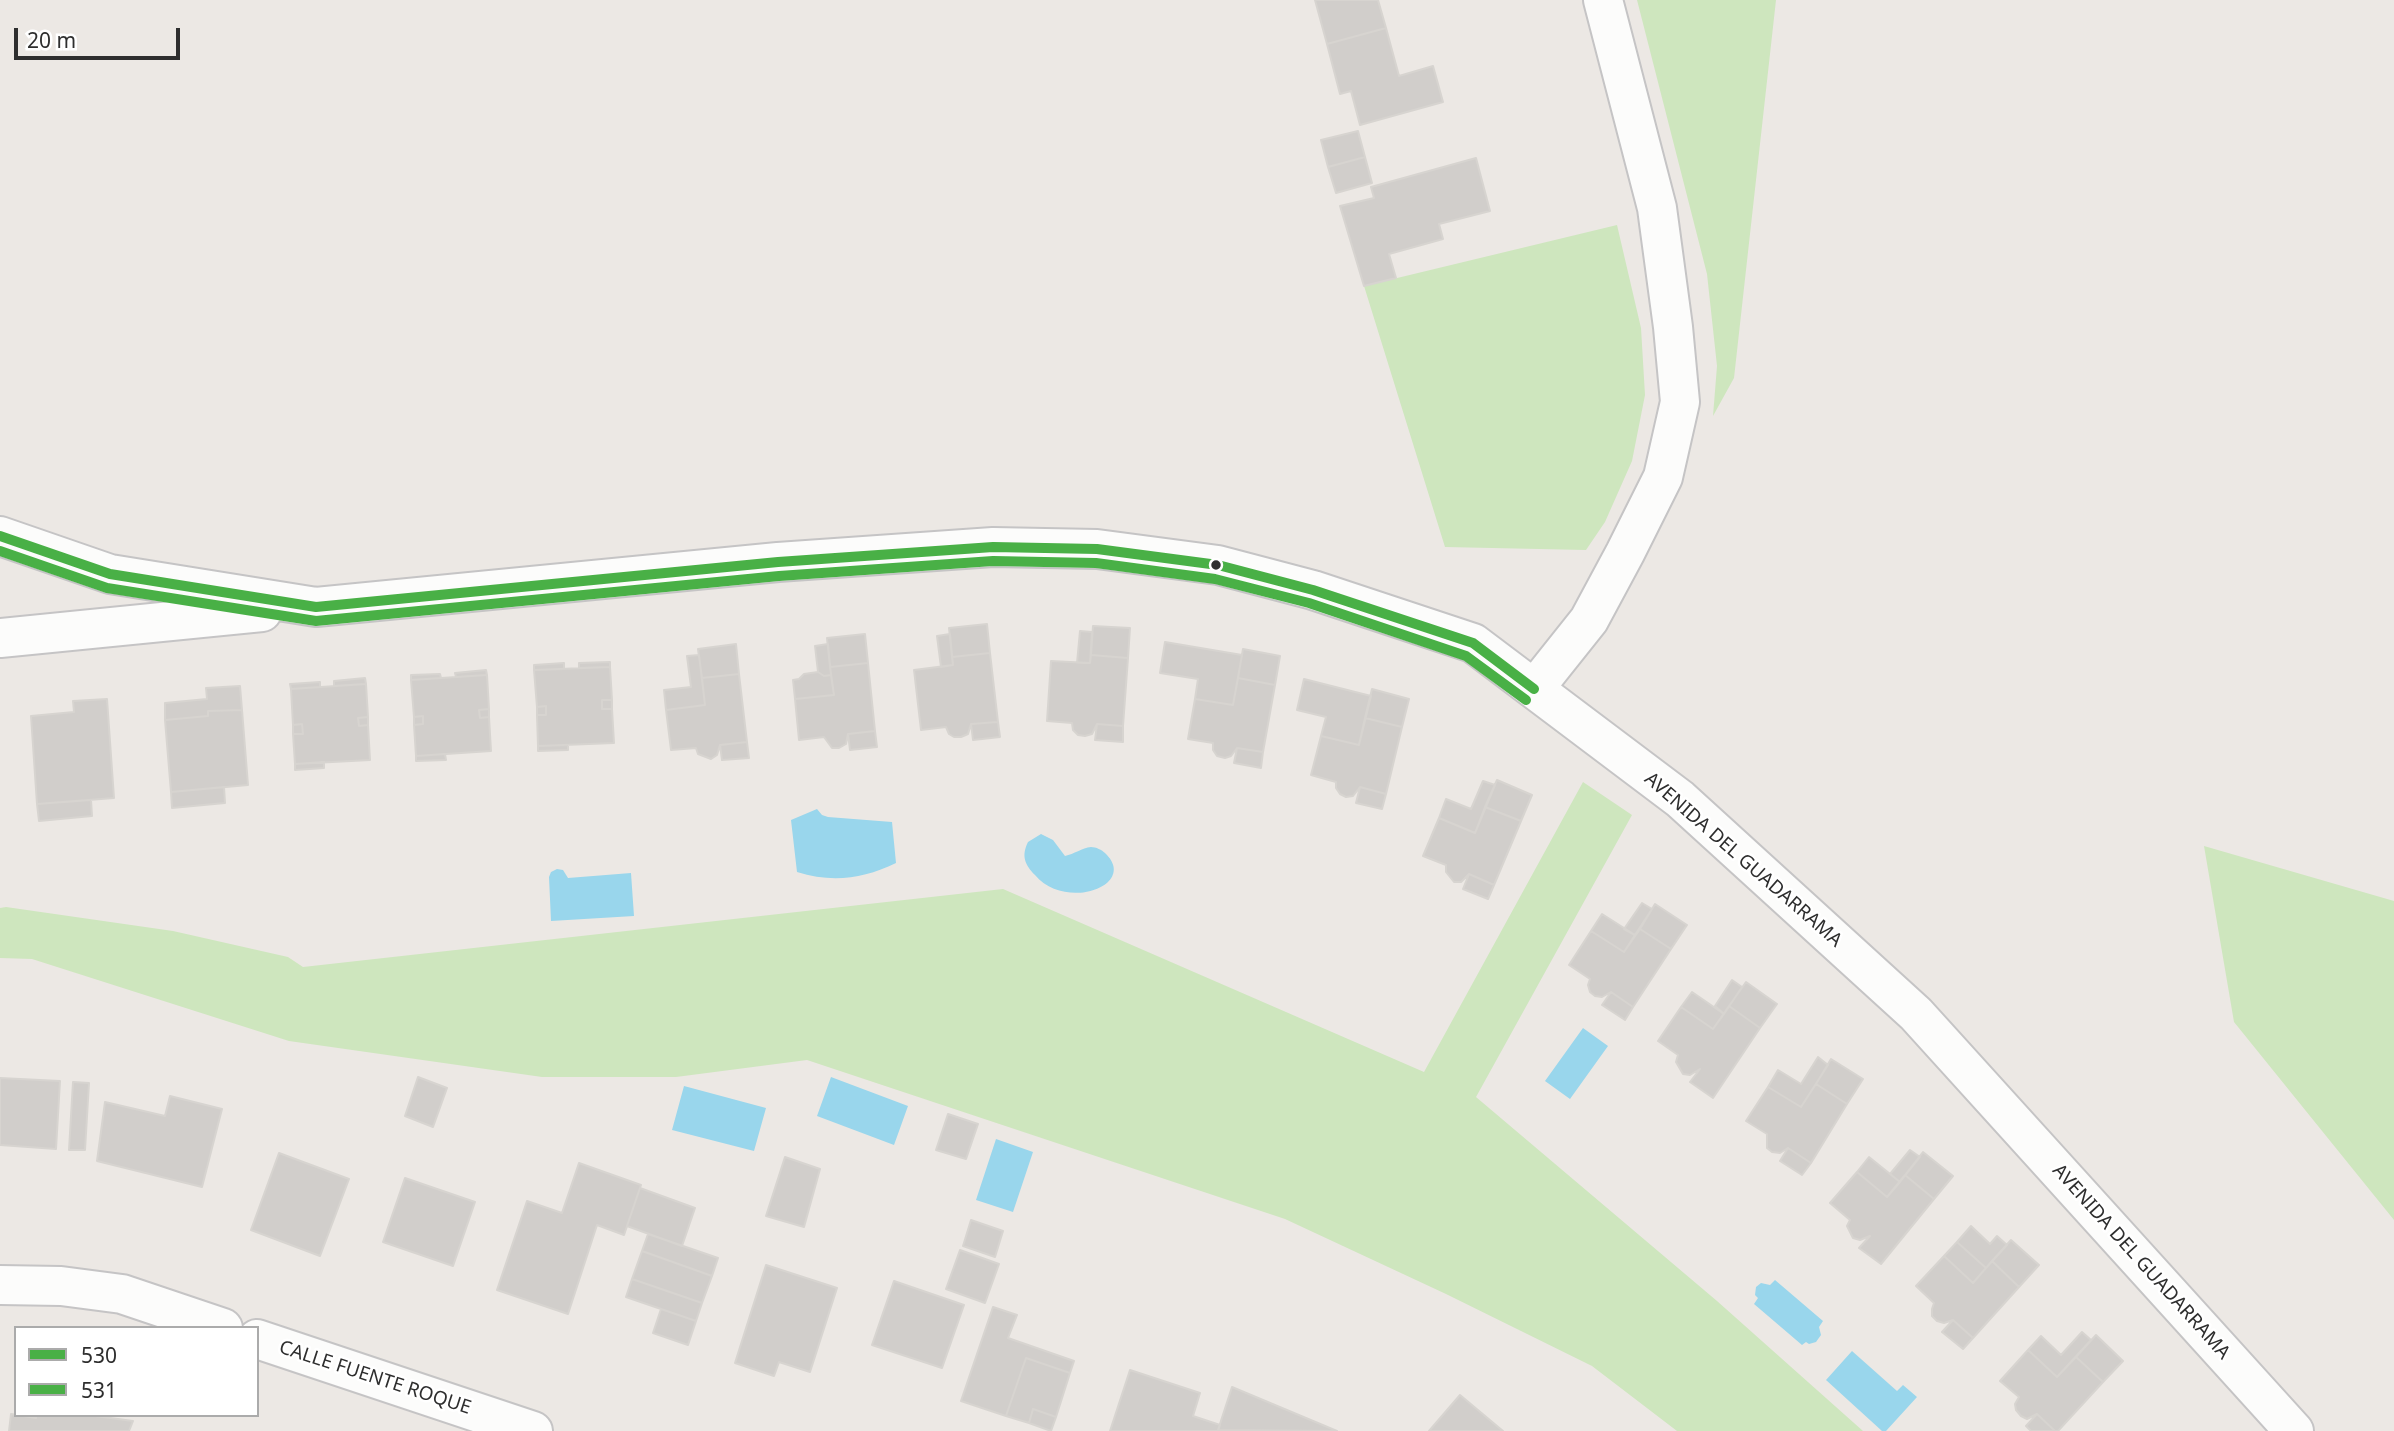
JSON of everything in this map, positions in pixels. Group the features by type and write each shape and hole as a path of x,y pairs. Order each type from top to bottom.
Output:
{"street":[{"path":"1534,689 1589,620 1625,554 1663,477 1680,402 1674,327 1657,208 1603,0"},
{"name":"AVENIDA DEL GUADARRAMA","path":"0,536 110,574 316,607 778,562 993,547 1097,549 1218,565 1313,590 1473,643 1680,799 1916,1014 2294,1431"},
{"path":"0,638 316,607"},
{"path":"0,1285 61,1286 121,1294 217,1326"},
{"name":"CALLE FUENTE ROQUE","path":"259,1340 533,1431"}],"green space":[{"path":"1637,0 1776,0 1734,378 1713,416 1717,366 1707,274"},
{"path":"1617,225 1641,328 1645,395 1632,461 1605,522 1586,550 1445,547 1364,286"},
{"path":"1583,782 1632,815 1476,1097 1717,1301 1863,1431 1677,1431 1592,1366 1285,1219 807,1060 676,1077 542,1077 289,1041 32,959 0,958 0,908 6,907 173,931 288,957 303,967 1003,889 1424,1072"},
{"path":"2204,846 2394,901 2394,1220 2234,1022"}],"water":[{"path":"817,809 828,817 892,822 896,863 872,873 847,878 797,872 791,820"},
{"path":"1041,834 1053,840 1065,856 1091,847 1101,850 1113,865 1113,875 1106,884 1080,893 1064,892 1048,886 1032,871 1025,856 1028,842"},
{"path":"563,870 568,878 631,873 634,916 551,921 549,877 551,872"},
{"path":"1583,1028 1608,1046 1570,1099 1545,1081"},
{"path":"831,1077 908,1106 894,1145 817,1116"},
{"path":"684,1086 766,1108 754,1151 672,1130"},
{"path":"996,1139 1033,1152 1013,1212 976,1200"},
{"path":"1775,1280 1823,1321 1819,1327 1821,1335 1816,1342 1802,1345 1754,1304 1758,1298 1755,1295 1756,1287 1761,1283 1770,1285"},
{"path":"1852,1351 1897,1391 1903,1385 1917,1397 1886,1431 1882,1431 1826,1380"}],"building":[{"path":"1315,0 1378,0 1386,28 1327,44"},
{"path":"1386,28 1399,76 1433,66 1443,102 1360,125 1351,91 1340,94 1327,44"},
{"path":"1358,131 1365,157 1328,167 1321,140"},
{"path":"1365,157 1372,183 1336,193 1328,167"},
{"path":"1476,158 1490,211 1439,224 1443,239 1389,254 1396,278 1364,286 1340,206 1374,198 1371,187"},
{"path":"987,624 990,653 952,657 949,628"},
{"path":"1093,626 1130,628 1128,658 1091,655"},
{"path":"1080,631 1092,632 1090,663 1077,663"},
{"path":"865,634 868,663 830,667 827,638"},
{"path":"950,634 953,665 941,667 937,636"},
{"path":"1165,642 1242,655 1233,705 1195,699 1198,679 1160,673"},
{"path":"736,644 739,674 702,678 698,649"},
{"path":"828,644 831,675 824,676 818,672 815,646"},
{"path":"1243,649 1280,656 1275,685 1238,678"},
{"path":"990,653 998,722 971,724 968,734 961,737 949,734 946,727 921,730 914,670 953,665 952,657"},
{"path":"699,655 705,705 666,710 664,690 691,687 687,656"},
{"path":"1091,655 1128,658 1123,726 1097,724 1092,734 1085,736 1078,735 1073,730 1072,723 1047,721 1051,661 1090,663"},
{"path":"610,662 610,667 579,668 579,663"},
{"path":"564,663 564,669 534,670 534,665"},
{"path":"868,663 875,731 848,734 846,744 839,748 832,748 824,737 799,740 795,699 834,695 830,667"},
{"path":"610,667 612,700 602,700 602,709 612,709 614,743 538,746 537,715 546,715 546,706 537,707 534,670"},
{"path":"486,670 487,675 456,677 455,673"},
{"path":"818,672 824,676 831,675 834,695 795,699 793,680 804,674"},
{"path":"440,674 441,678 411,680 411,675"},
{"path":"739,674 747,742 720,745 717,755 711,759 698,754 696,748 671,750 666,710 705,705 702,678"},
{"path":"487,675 489,709 479,710 480,718 489,717 491,751 416,756 414,725 423,724 423,716 414,717 411,680"},
{"path":"365,678 366,684 334,686 334,681"},
{"path":"1238,678 1275,685 1263,752 1237,748 1231,756 1225,758 1217,756 1213,743 1188,739 1195,699 1233,705"},
{"path":"1304,679 1371,696 1359,745 1321,736 1326,717 1297,710"},
{"path":"320,682 320,687 291,689 290,684"},
{"path":"366,684 368,717 358,718 359,726 368,725 370,760 295,764 293,734 303,734 302,724 293,725 291,689"},
{"path":"240,686 242,710 208,711 208,716 165,720 165,703 207,699 206,688"},
{"path":"1372,689 1409,699 1402,727 1365,718"},
{"path":"107,699 114,798 37,804 31,716 74,712 73,701"},
{"path":"602,700 612,700 612,709 602,709"},
{"path":"546,706 546,715 537,715 537,707"},
{"path":"489,709 489,717 480,718 479,710"},
{"path":"242,710 248,785 171,792 165,720 208,716 208,711"},
{"path":"423,716 423,724 414,725 414,717"},
{"path":"368,717 368,725 359,726 358,718"},
{"path":"1365,718 1402,727 1386,794 1360,787 1353,796 1346,797 1336,788 1336,782 1311,775 1321,736 1359,745"},
{"path":"998,722 1000,737 973,740 971,724"},
{"path":"302,724 303,734 293,734 293,725"},
{"path":"1097,724 1123,726 1123,742 1095,740"},
{"path":"875,731 877,747 850,750 848,734"},
{"path":"747,742 749,758 722,760 720,745"},
{"path":"568,745 568,750 538,751 538,746"},
{"path":"1237,748 1263,752 1261,768 1234,763"},
{"path":"445,754 446,760 416,761 416,756"},
{"path":"324,762 324,768 295,770 295,764"},
{"path":"1497,780 1532,795 1521,821 1485,807"},
{"path":"1483,781 1495,785 1475,833 1439,818 1446,799 1471,809"},
{"path":"224,787 225,803 172,808 171,792"},
{"path":"1360,787 1386,794 1382,809 1356,803"},
{"path":"91,800 92,816 39,821 37,804"},
{"path":"1485,807 1521,821 1494,885 1469,874 1461,882 1454,882 1446,872 1446,865 1423,856 1439,818 1475,833"},
{"path":"1469,874 1494,885 1488,899 1463,889"},
{"path":"1642,903 1652,909 1635,935 1624,929"},
{"path":"1655,904 1687,925 1671,949 1640,929"},
{"path":"1602,914 1635,935 1624,952 1591,931"},
{"path":"1640,929 1671,949 1633,1007 1611,992 1602,997 1595,996 1590,992 1590,979 1569,965 1591,931 1624,952"},
{"path":"1732,980 1742,987 1724,1014 1715,1006"},
{"path":"1746,982 1777,1004 1760,1028 1729,1006"},
{"path":"1611,992 1633,1007 1625,1020 1602,1005"},
{"path":"1692,992 1724,1014 1713,1029 1681,1007"},
{"path":"1729,1006 1760,1028 1713,1098 1690,1082 1700,1069 1690,1075 1683,1074 1676,1062 1678,1055 1658,1041 1681,1007 1713,1029"},
{"path":"1818,1057 1828,1065 1801,1107 1768,1087 1778,1070 1801,1084"},
{"path":"1831,1059 1863,1079 1847,1104 1816,1084"},
{"path":"418,1077 447,1088 433,1127 405,1116"},
{"path":"0,1078 60,1081 56,1149 0,1145"},
{"path":"73,1082 89,1083 85,1150 69,1150"},
{"path":"1816,1084 1847,1104 1811,1163 1788,1148 1780,1153 1772,1152 1767,1148 1767,1134 1746,1121 1768,1087 1801,1107"},
{"path":"170,1096 222,1109 202,1187 97,1161 105,1102 165,1116"},
{"path":"948,1114 978,1124 966,1159 936,1150"},
{"path":"1788,1148 1811,1163 1802,1175 1780,1161"},
{"path":"1910,1150 1920,1157 1900,1182 1890,1174"},
{"path":"1923,1152 1953,1176 1934,1199 1905,1175"},
{"path":"279,1153 349,1179 320,1256 251,1230"},
{"path":"785,1157 820,1169 804,1227 766,1216"},
{"path":"1869,1157 1900,1182 1887,1197 1857,1172"},
{"path":"579,1163 641,1185 624,1235 597,1225 568,1314 497,1290 527,1201 562,1213"},
{"path":"1857,1172 1887,1197 1905,1175 1934,1199 1881,1264 1859,1248 1870,1236 1860,1240 1853,1238 1847,1226 1850,1220 1830,1203"},
{"path":"405,1178 475,1202 453,1266 383,1242"},
{"path":"640,1188 695,1208 682,1246 627,1226"},
{"path":"971,1220 1003,1231 995,1257 963,1246"},
{"path":"1971,1226 1990,1244 1997,1236 2007,1245 1986,1268 1957,1242"},
{"path":"648,1234 718,1258 712,1276 642,1251"},
{"path":"2011,1240 2039,1265 2019,1287 1992,1261"},
{"path":"1957,1242 1986,1268 1973,1283 1944,1256"},
{"path":"960,1250 999,1264 985,1303 946,1289"},
{"path":"642,1251 712,1276 702,1303 632,1279"},
{"path":"1944,1256 1973,1283 1992,1261 2019,1287 1973,1338 1953,1320 1944,1323 1937,1321 1932,1316 1934,1303 1916,1286"},
{"path":"766,1265 837,1288 810,1372 779,1362 774,1376 735,1363"},
{"path":"632,1279 702,1303 696,1321 626,1297"},
{"path":"894,1281 964,1305 942,1368 872,1345"},
{"path":"993,1307 1017,1315 1008,1338 1074,1361 1070,1373 1026,1358 1006,1416 961,1401"},
{"path":"661,1309 696,1321 688,1345 653,1333"},
{"path":"1953,1320 1973,1338 1963,1349 1942,1332"},
{"path":"2082,1332 2091,1340 2057,1377 2028,1350 2041,1336 2061,1355"},
{"path":"2096,1335 2123,1361 2103,1382 2076,1357"},
{"path":"2028,1350 2057,1377 2076,1357 2103,1382 2058,1431 2037,1414 2027,1419 2021,1416 2015,1404 2019,1397 2000,1381"},
{"path":"1026,1358 1070,1373 1056,1417 1033,1409 1029,1423 1006,1416"},
{"path":"1130,1370 1200,1393 1193,1416 1220,1425 1218,1431 1110,1431"},
{"path":"1232,1387 1337,1431 1218,1430"},
{"path":"1460,1395 1503,1431 1429,1431"},
{"path":"1033,1409 1056,1417 1051,1431 1029,1423"},
{"path":"11,1414 14,1417 103,1417 133,1421 129,1431 9,1431"},
{"path":"2037,1414 2055,1431 2031,1431 2026,1426"}],"transit line":[{"name":"530","path":"0,536 110,574 316,607 778,562 993,547 1097,549 1218,565 1313,590 1473,643 1534,689"},
{"name":"531","path":"0,551 107,588 316,621 779,576 993,561 1096,563 1215,579 1309,603 1466,656 1526,700"}]}
